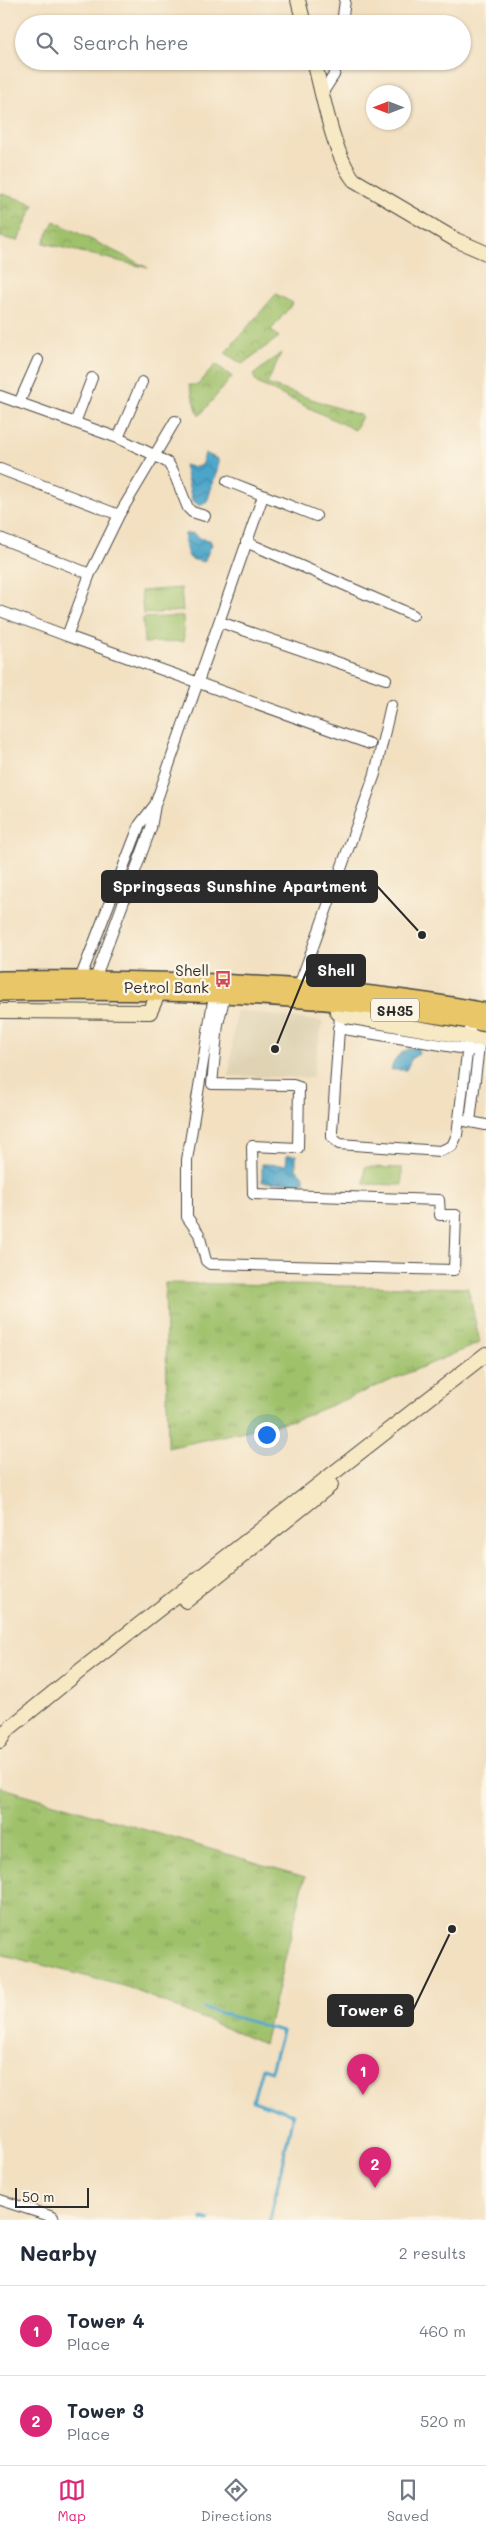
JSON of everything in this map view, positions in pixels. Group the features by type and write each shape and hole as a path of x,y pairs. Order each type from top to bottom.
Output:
{"main road":[{"name":"SH35","path":"0,979 88,979 299,986 363,992 479,1033"},
{"name":"SH35","path":"0,993 159,992 219,995 338,1015 479,1033"}],"street":[{"path":"298,0 302,15"},
{"path":"343,15 345,0"},
{"path":"317,70 340,154 346,170 354,180 456,240 486,253"},
{"path":"323,92 335,70"},
{"path":"19,403 38,360"},
{"path":"75,423 92,378"},
{"path":"118,438 142,382"},
{"path":"0,396 118,438 168,463 174,471 188,508 192,512 205,516"},
{"path":"67,636 90,574 119,515 175,421"},
{"path":"0,469 119,515"},
{"path":"227,481 316,516"},
{"path":"88,979 151,828 155,805 220,622 246,542 264,496"},
{"path":"0,538 90,574"},
{"path":"246,542 413,615"},
{"path":"0,611 198,684 370,744"},
{"path":"220,622 386,679"},
{"path":"299,986 375,774 391,705"},
{"path":"88,979 140,824 155,805"},
{"path":"0,1010 150,1012 159,992"},
{"path":"219,995 212,1084 293,1085 299,1087 298,1148 252,1146 253,1194 440,1200 440,1215 456,1215 454,1270 210,1264 206,1261 199,1234 187,1217 187,1160 219,995"},
{"path":"338,1015 479,1033 465,1121 455,1142 448,1149 440,1151 339,1144 335,1142 332,1131 338,1015"},
{"path":"465,1121 486,1125"},
{"path":"1,1740 6,1732 81,1670 486,1354"},
{"path":"1,1740 9,1737 261,1543 486,1363"},
{"path":"0,2200 53,2217 54,2220"}],"shaded area":[{"path":"236,1010 323,1022 312,1078 229,1076"}],"green space":[{"path":"0,193 34,204 18,241 0,237"},
{"path":"54,221 148,268 43,243"},
{"path":"276,294 293,303 271,330 279,337 242,364 225,353"},
{"path":"281,353 267,384 362,416 355,430 257,383 253,375"},
{"path":"216,364 232,377 199,416 189,385 198,385"},
{"path":"181,588 183,611 143,614 141,591"},
{"path":"183,616 184,641 144,643 143,618"},
{"path":"365,1167 402,1168 402,1185 364,1184"},
{"path":"165,1283 468,1288 480,1343 298,1419 168,1448"},
{"path":"0,1787 305,1877 264,2044 127,1987 0,1954"}],"water":[{"path":"205,453 218,459 218,467 207,502 200,506 192,500 184,465 193,467 202,465"},
{"path":"192,533 202,539 210,540 212,544 204,562 191,559 188,554 185,534"},
{"path":"417,1046 419,1054 412,1058 406,1070 391,1070 400,1054"},
{"path":"287,1155 296,1155 296,1168 304,1177 304,1183 262,1182 262,1164 286,1165"}],"waterway":[{"path":"204,2008 282,2031 271,2071 262,2068 253,2100 293,2114 270,2220"},
{"path":"202,2220 202,2218 209,2220"}],"place":[{"name":"Springseas Sunshine Apartment","path":"422,935"},
{"name":"Shell Petrol Bank","path":"223,979"},
{"name":"Shell","path":"275,1049"},
{"name":"Tower 6","path":"452,1929"},
{"name":"Tower 4","path":"363,2095"},
{"name":"Tower 3","path":"375,2188"}]}
